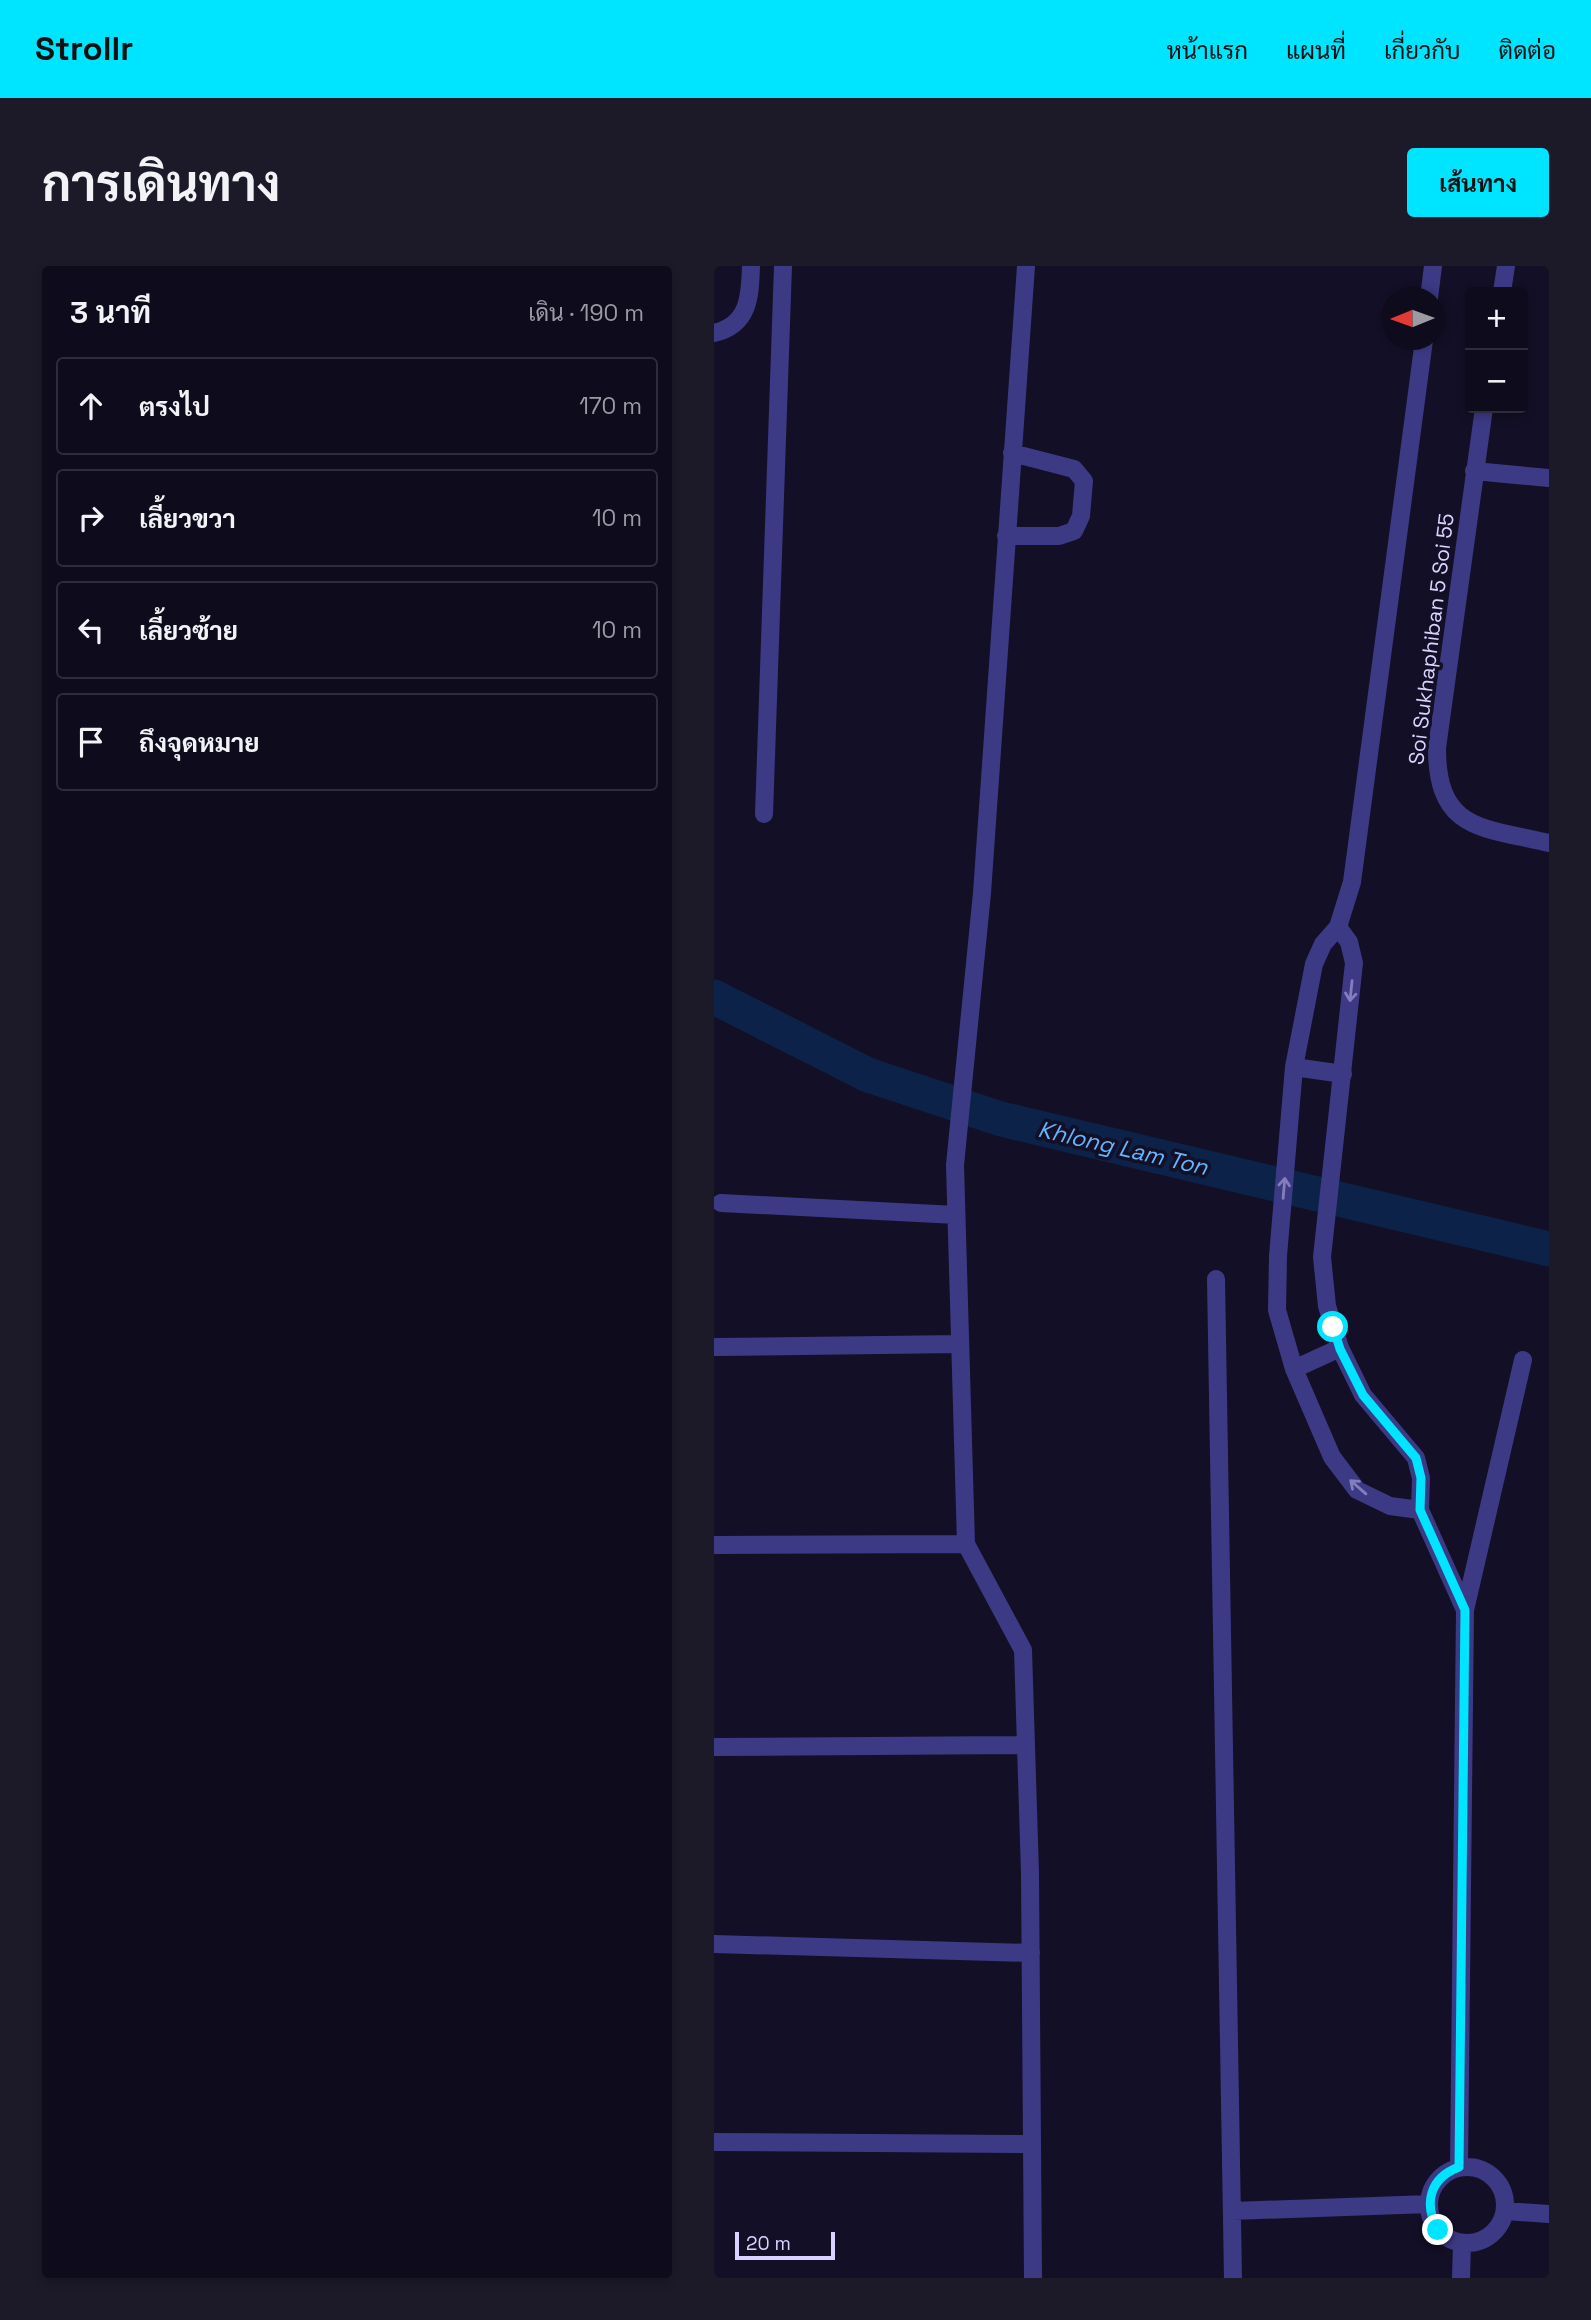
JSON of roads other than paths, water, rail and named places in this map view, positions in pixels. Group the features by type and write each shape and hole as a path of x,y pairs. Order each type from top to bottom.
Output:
{"street":[{"path":"714,334 738,324 745,313 750,293 751,266"},
{"path":"764,814 783,266"},
{"path":"1026,266 969,1043 955,1165 966,1544 1023,1650 1031,1953 1032,2278"},
{"path":"1430,287 1433,266"},
{"path":"1503,287 1506,266"},
{"path":"1420,1510 1390,1506 1357,1490 1332,1457 1294,1369 1277,1310 1278,1256 1294,1067 1314,964 1323,944 1338,927 1352,882 1423,350"},
{"name":"Soi Sukhaphiban 5 Soi 55","path":"1483,413 1437,748 1437,777 1444,798 1468,823 1549,843"},
{"path":"1006,536 1066,535 1074,531 1082,504 1084,481 1081,474 1074,469 1012,453"},
{"path":"1474,471 1549,478"},
{"path":"1338,927 1349,942 1354,963 1343,1074 1334,1122 1322,1257 1327,1306 1340,1349 1363,1395 1416,1458 1421,1478 1420,1510 1465,1610"},
{"path":"1294,1067 1343,1074"},
{"path":"721,1203 956,1214"},
{"path":"1216,1279 1233,2278"},
{"path":"714,1347 960,1344"},
{"path":"1294,1369 1340,1349"},
{"path":"1459,2167 1465,1610 1523,1360"},
{"path":"714,1545 966,1544"},
{"path":"714,1747 1026,1745"},
{"path":"714,1944 1031,1953"},
{"path":"714,2142 1031,2144"},
{"path":"1474,2166 1488,2172 1499,2182 1505,2196 1506,2211 1500,2225 1490,2236 1476,2242 1462,2243 1448,2239 1438,2230 1429,2204 1437,2180 1459,2167 1474,2166"},
{"path":"1233,2211 1429,2204"},
{"path":"1506,2211 1549,2214"},
{"path":"1461,2278 1462,2243"}],"waterway":[{"name":"Khlong Lam Ton","path":"714,997 868,1075 1001,1119 1549,1249"}]}
